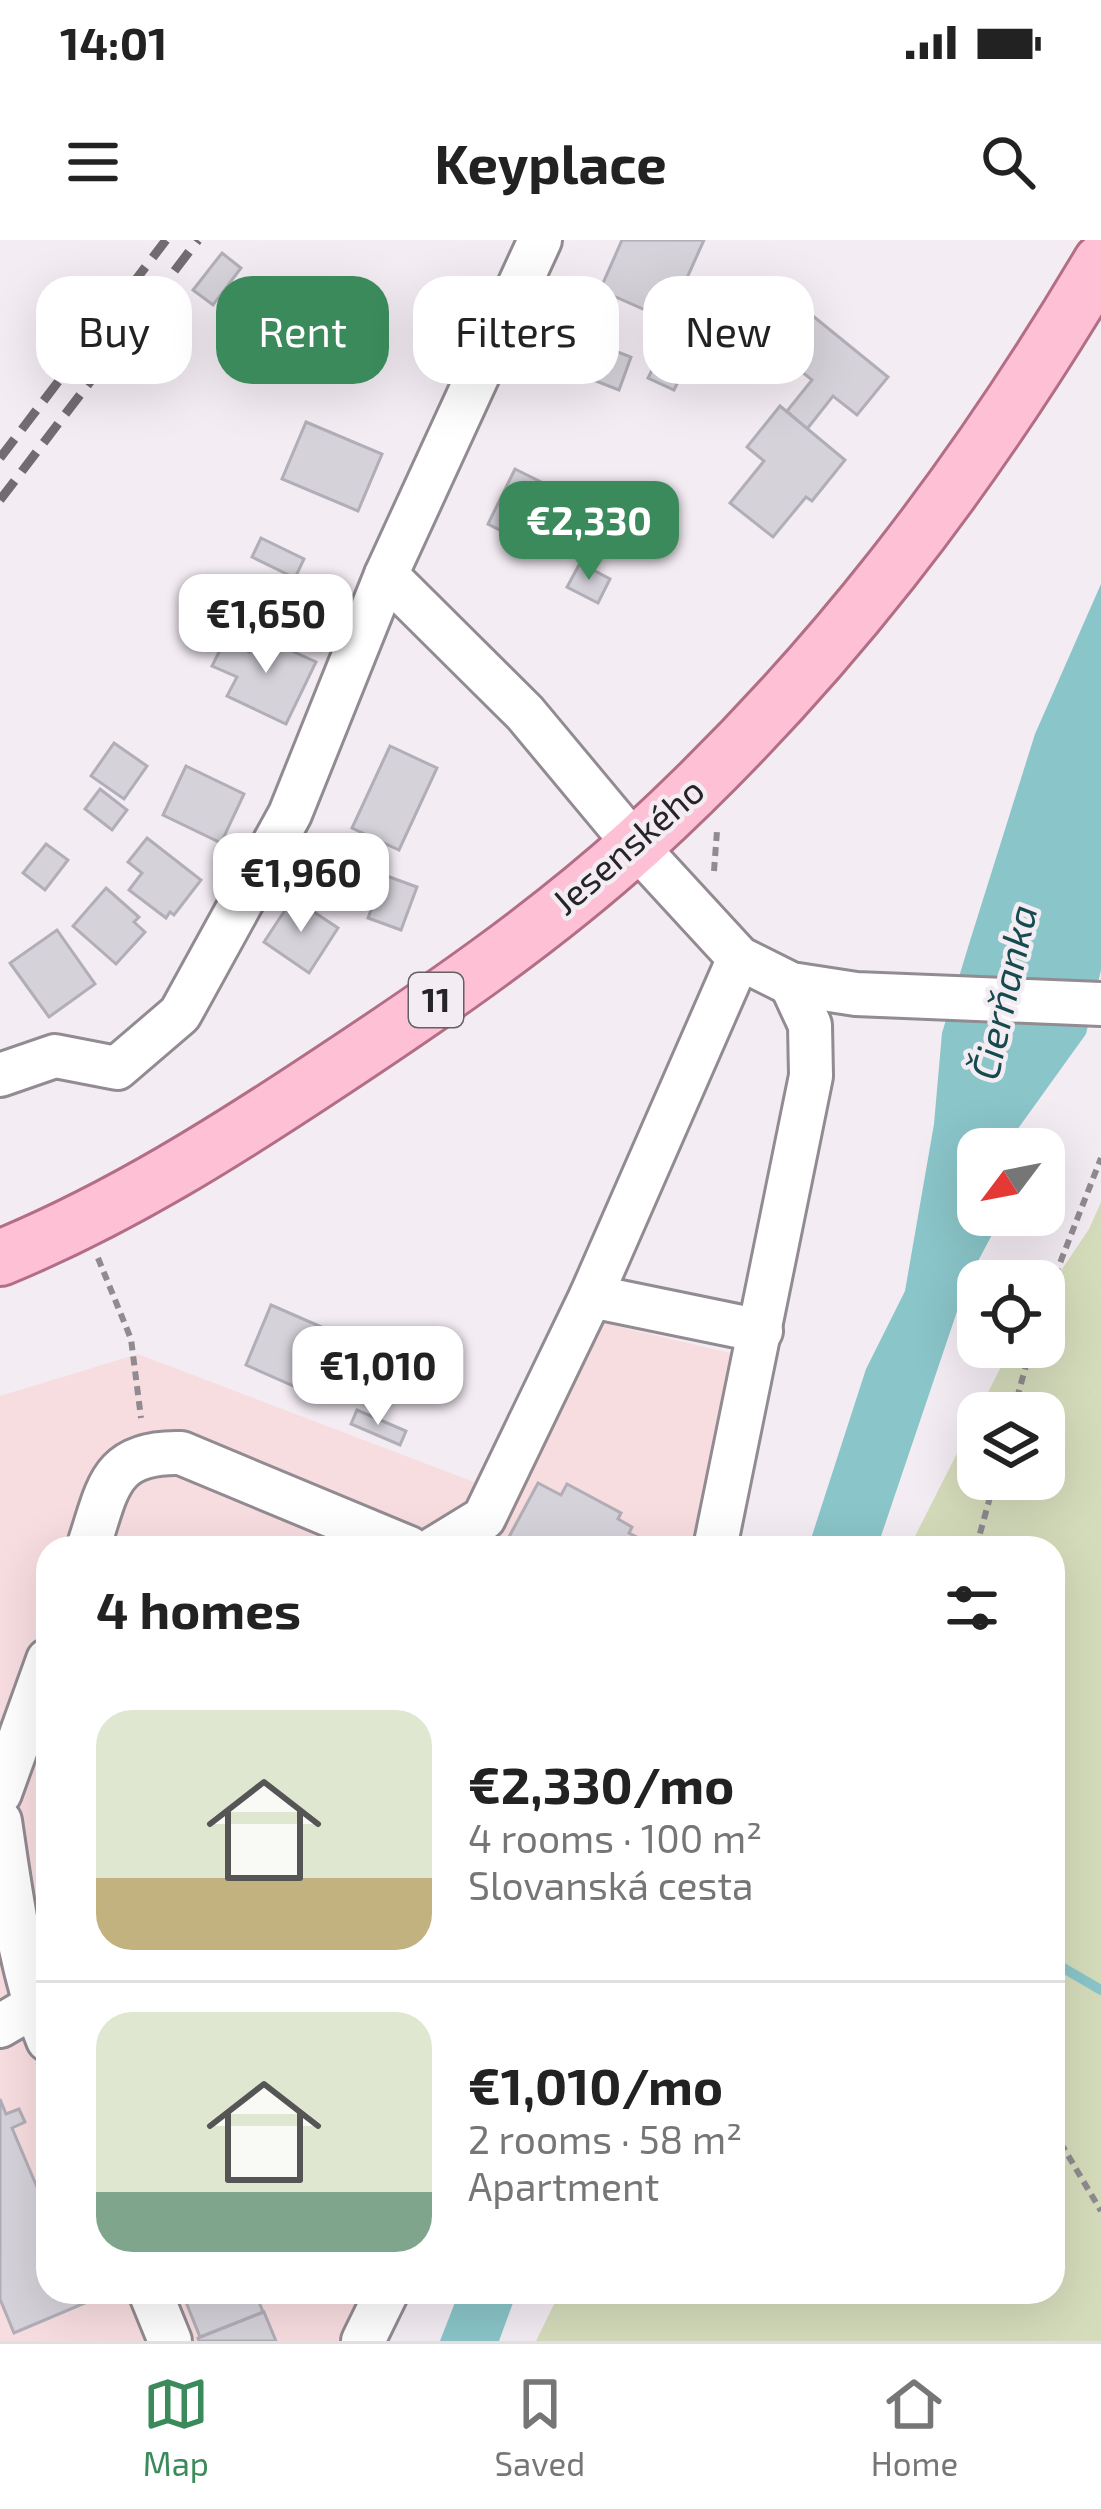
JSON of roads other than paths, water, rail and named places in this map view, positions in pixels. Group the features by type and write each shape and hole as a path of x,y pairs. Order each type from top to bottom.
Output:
{"main road":[{"name":"Jesenského","path":"0,1258 129,1199 245,1129 472,975 635,845 728,757 886,580 972,467 1101,262"}],"street":[{"path":"0,1076 55,1056 117,1068 180,1014 279,834 386,575 540,240"},
{"path":"386,575 525,713 635,845 739,958 791,984 856,994 1101,1004"},
{"path":"455,1536 484,1518 591,1296 739,958"},
{"path":"718,1536 812,1076 811,1025 791,984"},
{"path":"591,1296 761,1331"},
{"path":"92,1536 111,1479 146,1452 181,1453 380,1536"},
{"path":"0,1793 36,1693"},
{"path":"0,1821 27,2024"},
{"path":"363,2341 381,2304"}],"water":[{"name":"Čierňanka","path":"1101,584 1101,970 1086,1034 1018,1128 957,1128 957,1236 991,1236 979,1260 957,1260 957,1312 881,1536 812,1536 866,1369 905,1291 934,1124 942,1033 1035,734"},
{"path":"454,2304 513,2304 499,2341 440,2341"}],"waterway":[{"path":"1065,1969 1101,1990"}],"railway":[{"path":"0,458 166,240"},
{"path":"0,500 198,240"}]}
